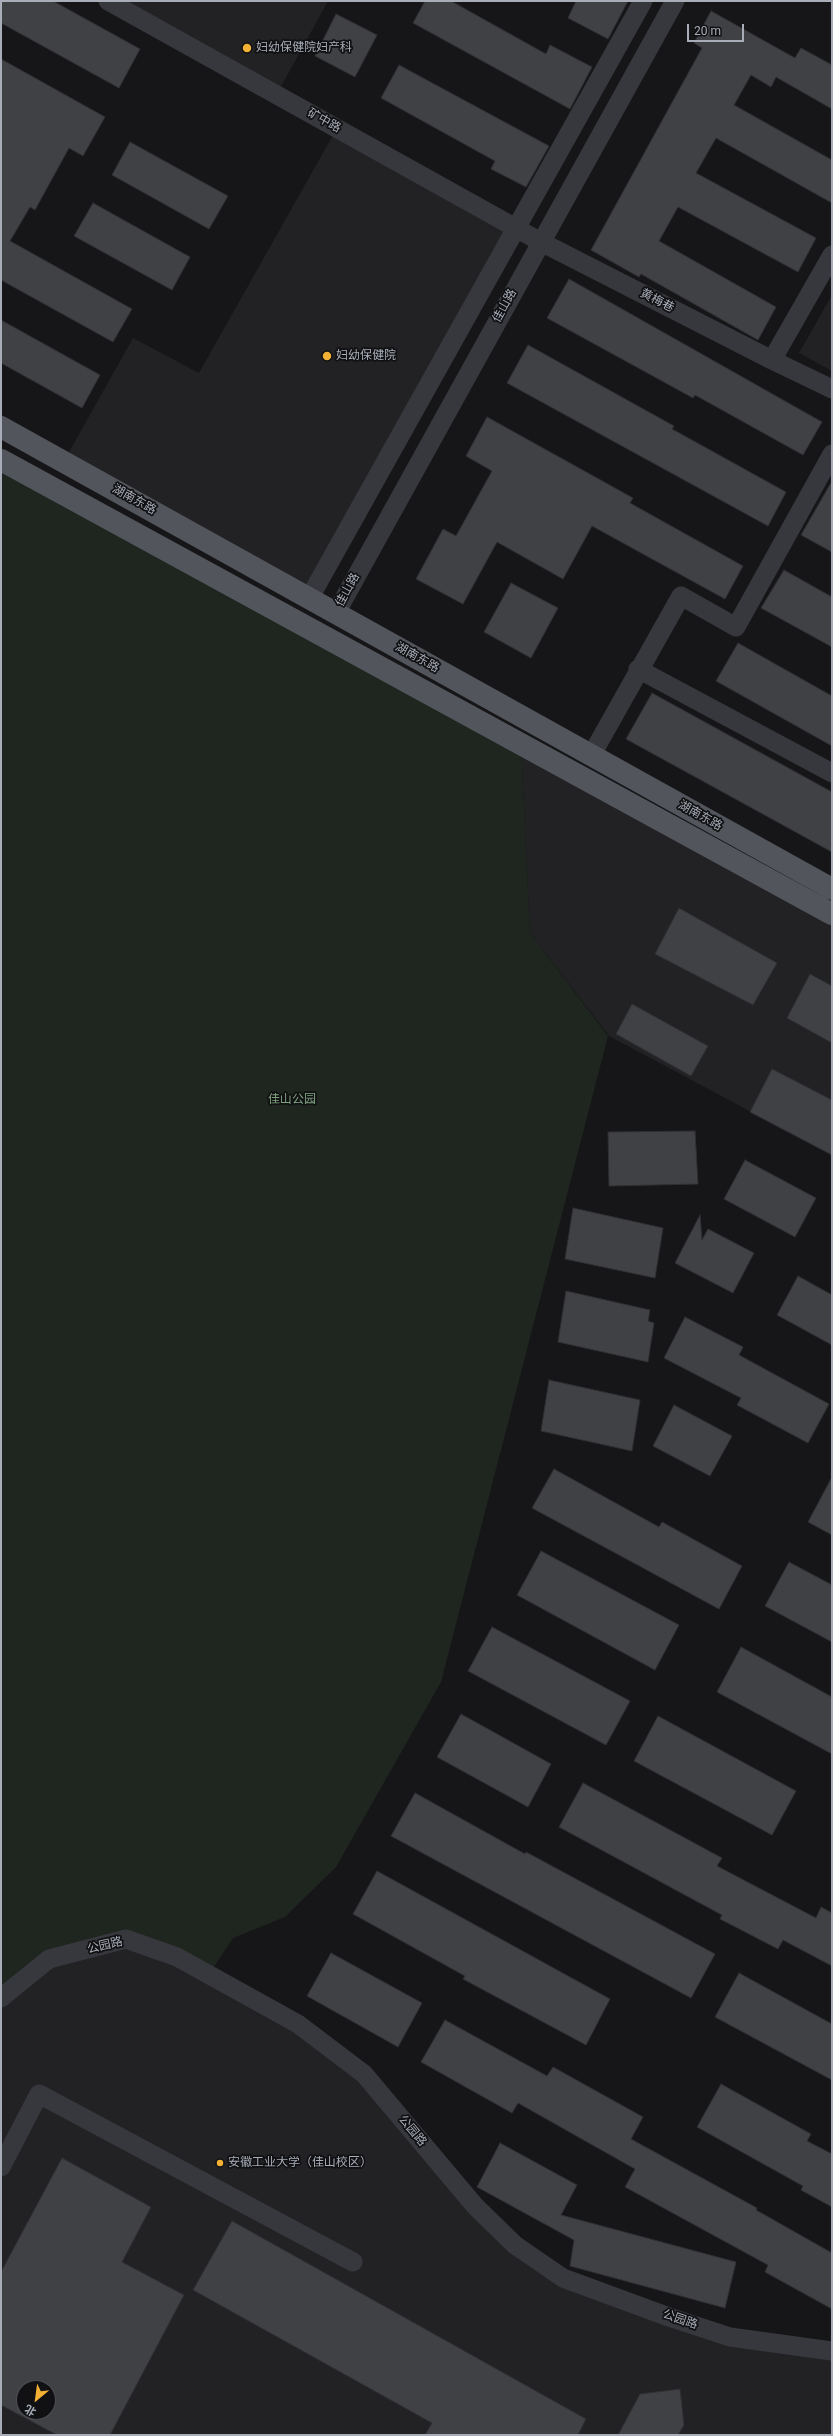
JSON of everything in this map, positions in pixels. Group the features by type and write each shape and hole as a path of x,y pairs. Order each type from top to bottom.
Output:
{"main road":[{"name":"湖南东路","path":"1,427 832,889"},
{"path":"1,460 832,914"}],"street":[{"name":"矿中路","path":"108,1 541,242"},
{"path":"310,598 518,228 643,1"},
{"name":"佳山路","path":"336,613 675,1"},
{"name":"黄梅巷","path":"541,242 832,389"},
{"path":"772,360 832,256"},
{"path":"591,756 638,669 681,596 736,627 832,454"},
{"path":"638,669 832,773"},
{"name":"公园路","path":"1,1998 49,1959 126,1939 177,1957 298,2024 364,2074 475,2206 515,2245 563,2278 730,2337 832,2351"},
{"path":"1,2167 39,2094 353,2262"}],"shaded area":[{"name":"妇幼保健院妇产科","path":"108,1 328,1 277,94"},
{"name":"妇幼保健院","path":"337,128 518,227 310,597 64,461 133,338 199,373"},
{"path":"832,295 832,371 799,353"},
{"path":"521,745 832,914 832,1155 609,1036 530,933"},
{"name":"安徽工业大学（佳山校区）","path":"126,1939 177,1957 364,2074 515,2245 654,2311 832,2351 832,2435 1,2435 1,1998 49,1959"}],"green space":[{"name":"佳山公园","path":"1,460 521,745 530,933 608,1036 441,1682 336,1867 285,1917 233,1938 209,1974 126,1939 49,1958 1,1997"}],"building":[{"path":"1,1 53,1 140,49 119,88 1,23"},
{"path":"425,1 451,1 546,54 550,45 592,67 570,109 413,23"},
{"path":"576,1 628,1 608,39 568,18"},
{"path":"711,11 795,58 801,48 832,65 832,109 776,77 771,87 751,75 734,105 832,160 832,203 716,138 696,173 816,238 798,272 678,207 659,241 776,307 758,340 641,274 639,277 591,250 702,48 694,43"},
{"path":"336,14 377,35 355,77 315,56"},
{"path":"1,59 105,117 83,156 69,148 35,210 30,207 10,241 132,309 113,342 1,280"},
{"path":"399,65 549,146 526,187 491,169 495,161 381,98"},
{"path":"130,142 228,196 209,229 112,175"},
{"path":"93,203 190,257 172,290 74,236"},
{"path":"569,279 822,422 803,455 695,395 693,398 547,318"},
{"path":"1,320 100,375 82,408 1,363"},
{"path":"528,345 674,426 672,429 786,492 768,526 507,383"},
{"path":"487,417 633,498 630,503 743,566 725,599 592,526 563,579 497,542 463,604 416,579 443,529 456,536 492,471 466,456"},
{"path":"832,481 832,552 801,535"},
{"path":"784,570 832,597 832,647 761,608"},
{"path":"511,583 558,608 531,658 484,632"},
{"path":"738,643 832,696 832,746 716,681"},
{"path":"652,693 832,792 832,852 626,739"},
{"path":"679,908 777,963 753,1005 655,954"},
{"path":"810,974 832,986 832,1043 787,1018"},
{"path":"632,1004 708,1046 691,1076 616,1034"},
{"path":"772,1069 832,1100 832,1155 750,1112"},
{"path":"695,1131 698,1184 609,1186 608,1132"},
{"path":"745,1160 816,1198 795,1237 724,1199"},
{"path":"573,1208 663,1228 655,1278 565,1259"},
{"path":"700,1215 702,1240 708,1229 754,1253 733,1293 675,1263"},
{"path":"798,1276 832,1295 832,1345 777,1315"},
{"path":"566,1291 650,1310 648,1321 654,1323 648,1362 558,1342"},
{"path":"685,1317 743,1347 739,1355 829,1404 808,1443 737,1405 741,1398 664,1358"},
{"path":"549,1380 640,1400 632,1451 541,1431"},
{"path":"674,1405 732,1436 710,1476 653,1446"},
{"path":"554,1469 659,1527 662,1522 742,1566 719,1609 532,1508"},
{"path":"832,1477 832,1535 808,1522"},
{"path":"541,1551 679,1625 655,1670 517,1595"},
{"path":"789,1562 832,1585 832,1642 765,1606"},
{"path":"492,1627 630,1701 606,1745 468,1671"},
{"path":"741,1647 832,1697 832,1754 717,1692"},
{"path":"461,1714 551,1764 528,1807 437,1757"},
{"path":"658,1716 796,1791 772,1835 634,1761"},
{"path":"583,1783 722,1858 717,1866 816,1918 821,1907 832,1913 832,1966 783,1940 778,1949 720,1919 722,1915 559,1827"},
{"path":"415,1793 525,1854 526,1852 715,1954 691,1998 391,1836"},
{"path":"377,1871 610,1999 586,2045 463,1979 465,1976 353,1914"},
{"path":"331,1953 422,2003 398,2047 307,1996"},
{"path":"739,1973 832,2024 832,2080 715,2017"},
{"path":"445,2020 547,2076 553,2067 643,2117 631,2139 757,2208 756,2210 832,2253 832,2309 765,2272 768,2265 625,2187 635,2169 518,2103 512,2113 421,2062"},
{"path":"721,2084 811,2134 807,2141 832,2154 832,2207 801,2190 803,2186 697,2127"},
{"path":"500,2143 577,2185 561,2215 736,2262 725,2308 570,2266 574,2240 477,2187"},
{"path":"62,2158 151,2207 122,2262 184,2295 110,2435 57,2435 29,2420 56,2420 56,2380 16,2380 16,2413 1,2405 1,2272"},
{"path":"232,2221 586,2419 578,2435 425,2435 432,2423 193,2290"},
{"path":"680,2389 684,2425 678,2435 618,2435 640,2394"}],"place":[{"name":"妇幼保健院妇产科","path":"247,48"},
{"name":"妇幼保健院","path":"327,356"},
{"name":"安徽工业大学（佳山校区）","path":"220,2163"}]}
